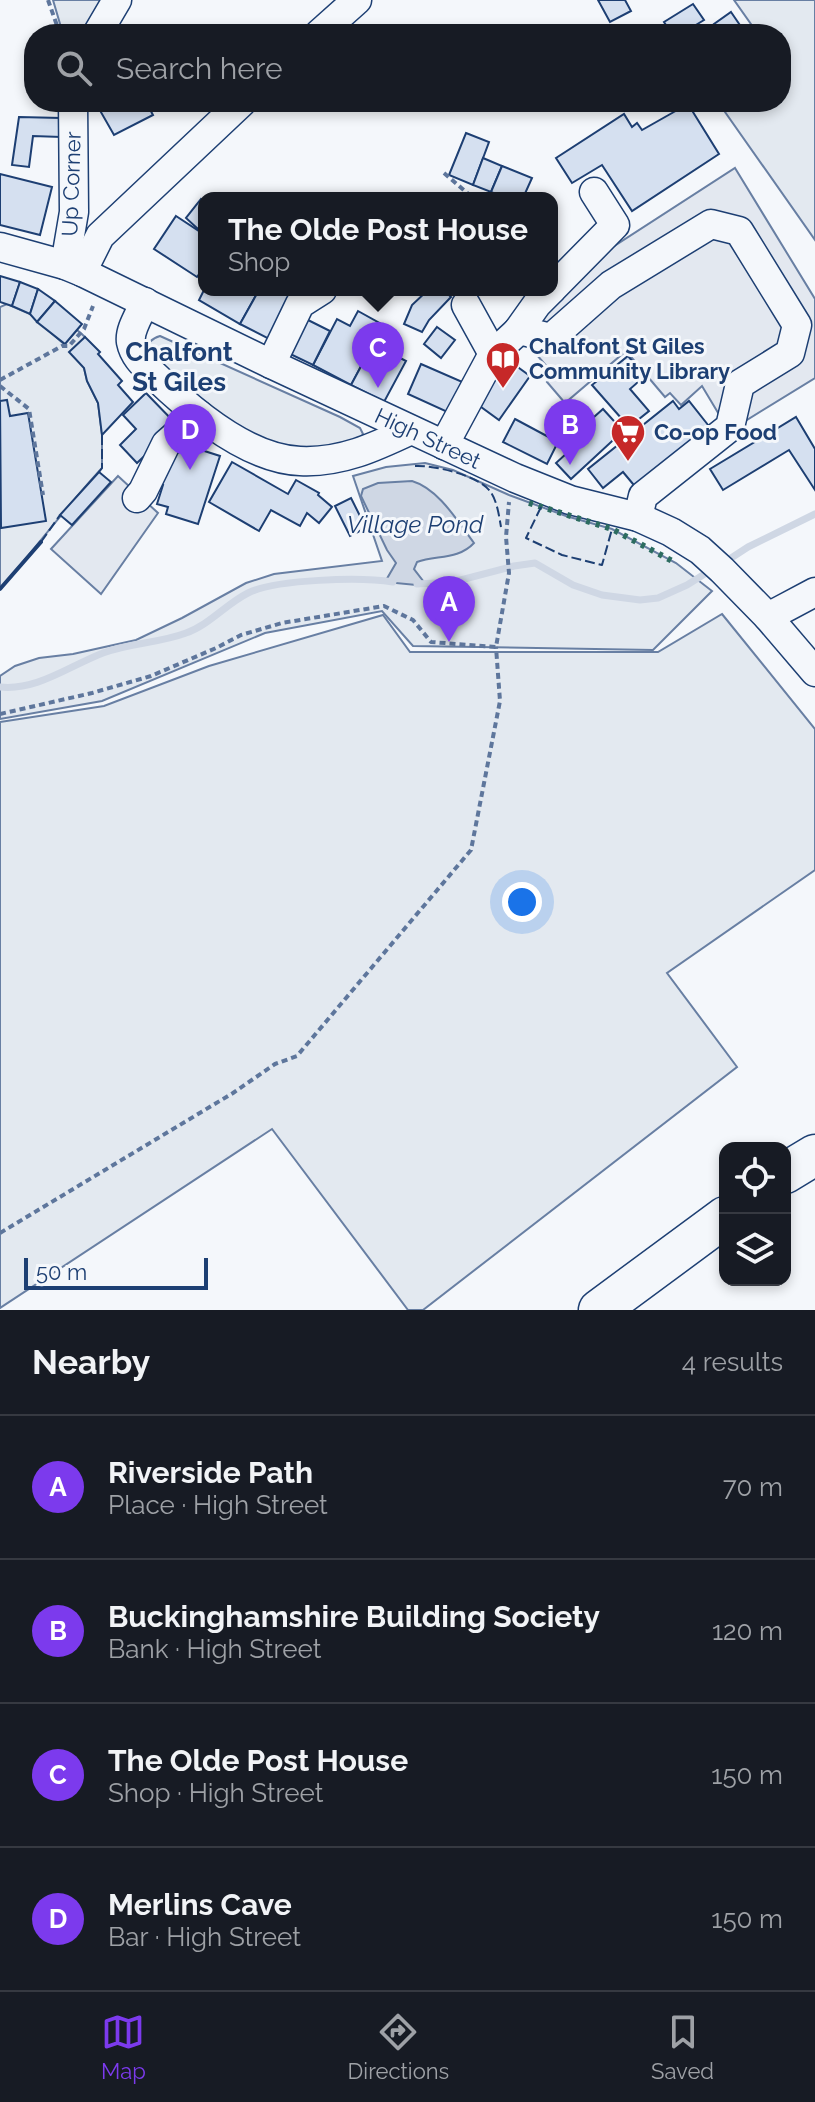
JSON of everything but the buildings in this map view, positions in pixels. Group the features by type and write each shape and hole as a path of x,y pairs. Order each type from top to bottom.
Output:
{"highway":[{"path":"599,1310 719,1221"}],"street":[{"path":"103,24 117,0"},
{"path":"330,24 357,0"},
{"name":"Up Corner","path":"73,112 74,212 83,273"},
{"path":"83,273 100,236 231,112"},
{"path":"558,282 615,225 594,192"},
{"path":"517,332 551,338 611,285 711,224 739,231 797,325 790,353 740,384 730,427 643,496 638,517"},
{"name":"High Street","path":"0,247 83,273 515,478 570,500 638,517 671,532 700,550 722,570 815,672"},
{"path":"271,364 300,304 313,296"},
{"path":"444,445 493,354 517,332 544,296"},
{"path":"145,302 130,338 134,353 199,415 246,445 278,458 320,460 353,455 411,430"},
{"path":"466,305 493,354"},
{"path":"137,498 166,444 199,415"},
{"path":"768,617 815,592"}],"path":[{"path":"48,0 56,24"},
{"path":"444,173 463,192"},
{"path":"0,380 62,346 69,346 84,329 83,273"},
{"path":"0,386 29,409 43,495"},
{"path":"0,1233 233,1093 275,1064 297,1056 471,850 500,701 496,647 509,573 506,537 508,507 515,478"},
{"path":"0,714 151,676 241,635 282,623 384,606 413,620 431,642 496,647"}],"shaded area":[{"path":"53,0 106,0 93,24 60,24"},
{"path":"734,0 815,0 815,240 725,112 791,112 791,24 751,24"},
{"path":"735,168 815,299 815,378 729,431 702,386 681,405 670,393 665,397 626,351 565,403 547,382 554,375 514,328 550,296 558,296 558,289 588,263"},
{"path":"7,304 30,314 64,344 77,330 85,337 84,368 98,403 102,468 0,589 0,307"},
{"path":"160,336 340,417 360,428 363,434 355,445 283,452 204,406 146,351 151,341"},
{"path":"425,463 453,470 566,516 612,529 676,563 712,591 653,650 413,646 382,611 265,633 102,701 0,719 0,676 15,666 39,658 136,640 246,583 274,574 382,561 353,476 386,467"},
{"path":"118,476 158,513 101,594 51,549"},
{"path":"722,614 815,729 815,870 667,973 737,1067 423,1310 408,1310 272,1129 0,1308 0,722 104,706 209,666 383,615 410,652 658,652"}],"water":[{"name":"Village Pond","path":"412,481 439,499 474,543 454,555 417,562 414,569 427,586 385,582 396,563 361,496 363,489 378,483"}],"waterway":[{"path":"725,562 748,547 815,514"},
{"path":"417,584 453,582 535,563 573,585 602,595 640,600 658,598 711,570"},
{"path":"0,687 27,685 113,650 186,633 248,593 261,588 319,580 393,582"}],"hedge":[{"path":"529,503 612,529 676,563"}],"fence":[{"path":"99,472 102,468 102,435"},
{"path":"415,466 454,472 483,485 494,498 501,527"},
{"path":"541,507 526,538 562,555 602,565 612,529"},
{"path":"41,542 60,515"}],"wall":[{"path":"0,589 41,542"}],"place":[{"name":"The Olde Post House","path":"378,388"},
{"name":"Chalfont St Giles Community Library","path":"503,390"},
{"name":"Co-op Food","path":"628,463"},
{"name":"Buckinghamshire Building Society","path":"570,465"},
{"name":"Merlins Cave","path":"190,470"},
{"name":"Riverside Path","path":"449,642"}],"district":[{"name":"Chalfont St Giles","path":"179,367"}]}
